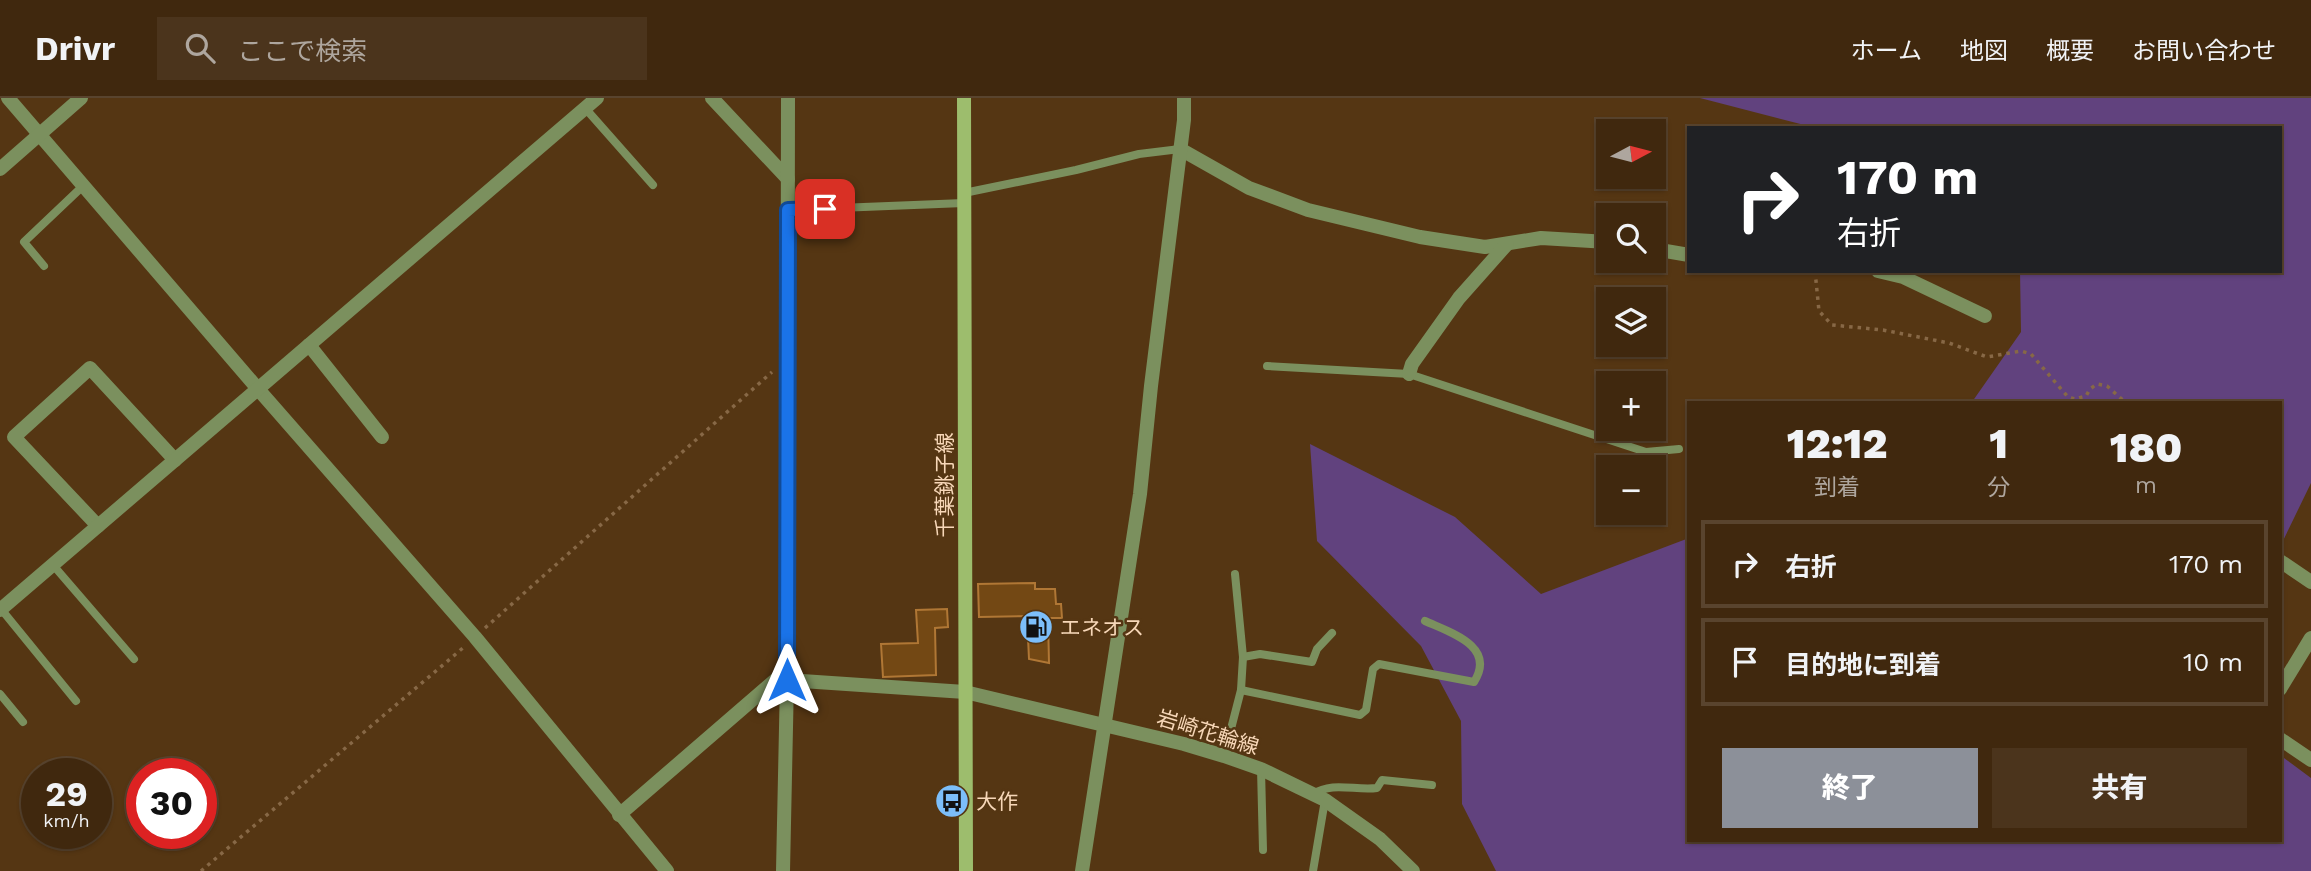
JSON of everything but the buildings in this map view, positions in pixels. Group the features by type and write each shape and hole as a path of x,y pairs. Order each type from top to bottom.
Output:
{"street":[{"path":"8,98 475,636 667,871"},
{"path":"0,169 81,98"},
{"path":"712,98 788,179"},
{"path":"783,871 787,675 788,98"},
{"name":"千葉銚子線","path":"964,98 966,871"},
{"path":"1082,871 1140,494 1184,98"},
{"path":"0,610 591,103"},
{"path":"1180,149 1250,188 1308,210 1420,237 1485,247 1541,238 1596,241"},
{"path":"1409,374 1412,364 1459,298 1507,244"},
{"path":"1666,251 1687,255"},
{"path":"1886,273 1903,277 1985,316"},
{"path":"309,345 382,437"},
{"path":"99,526 14,437 90,369 175,460"},
{"path":"2282,562 2311,582"},
{"path":"2282,686 2311,638"},
{"path":"619,815 787,675"},
{"name":"岩崎花輪線","path":"787,675 965,692 1224,756 1261,769 1319,797 1380,839 1413,871"},
{"path":"2282,740 2311,760"}],"lane":[{"path":"591,103 653,185"},
{"path":"788,210 964,198 1139,153 1180,149"},
{"path":"44,266 24,243 83,186"},
{"path":"1267,366 1409,374 1646,452 1679,449"},
{"path":"53,565 134,659"},
{"path":"1224,756 1241,690 1244,657 1235,574"},
{"path":"0,610 76,701"},
{"path":"1241,690 1360,715 1366,710 1373,669 1379,664 1474,682 1480,673 1479,662 1469,641 1425,621"},
{"path":"1244,657 1260,654 1312,662 1317,649 1332,633"},
{"path":"0,694 23,722"},
{"path":"1261,769 1263,850"},
{"path":"1313,871 1319,797 1331,786 1377,788 1382,780 1432,785"}],"path":[{"path":"1815,273 1819,311 1832,325 1896,332 1949,343 1987,357 2021,351 2031,354 2068,397 2075,399 2086,396 2097,384 2107,386 2124,401"},
{"path":"201,871 475,636 787,359"}],"shaded area":[{"path":"1700,98 2311,98 2311,483 2282,543 2282,401 1973,401 2021,332 2020,273 2282,273 2282,126 1808,126"},
{"path":"1310,444 1455,517 1541,594 1687,539 1687,842 2282,842 2282,756 2311,778 2311,871 1496,871 1462,804 1461,721 1421,646 1317,541"}],"place":[{"name":"エネオス","path":"1036,627"},
{"name":"大作","path":"952,801"}],"route":[{"path":"787,680 788,210 825,209"}]}
